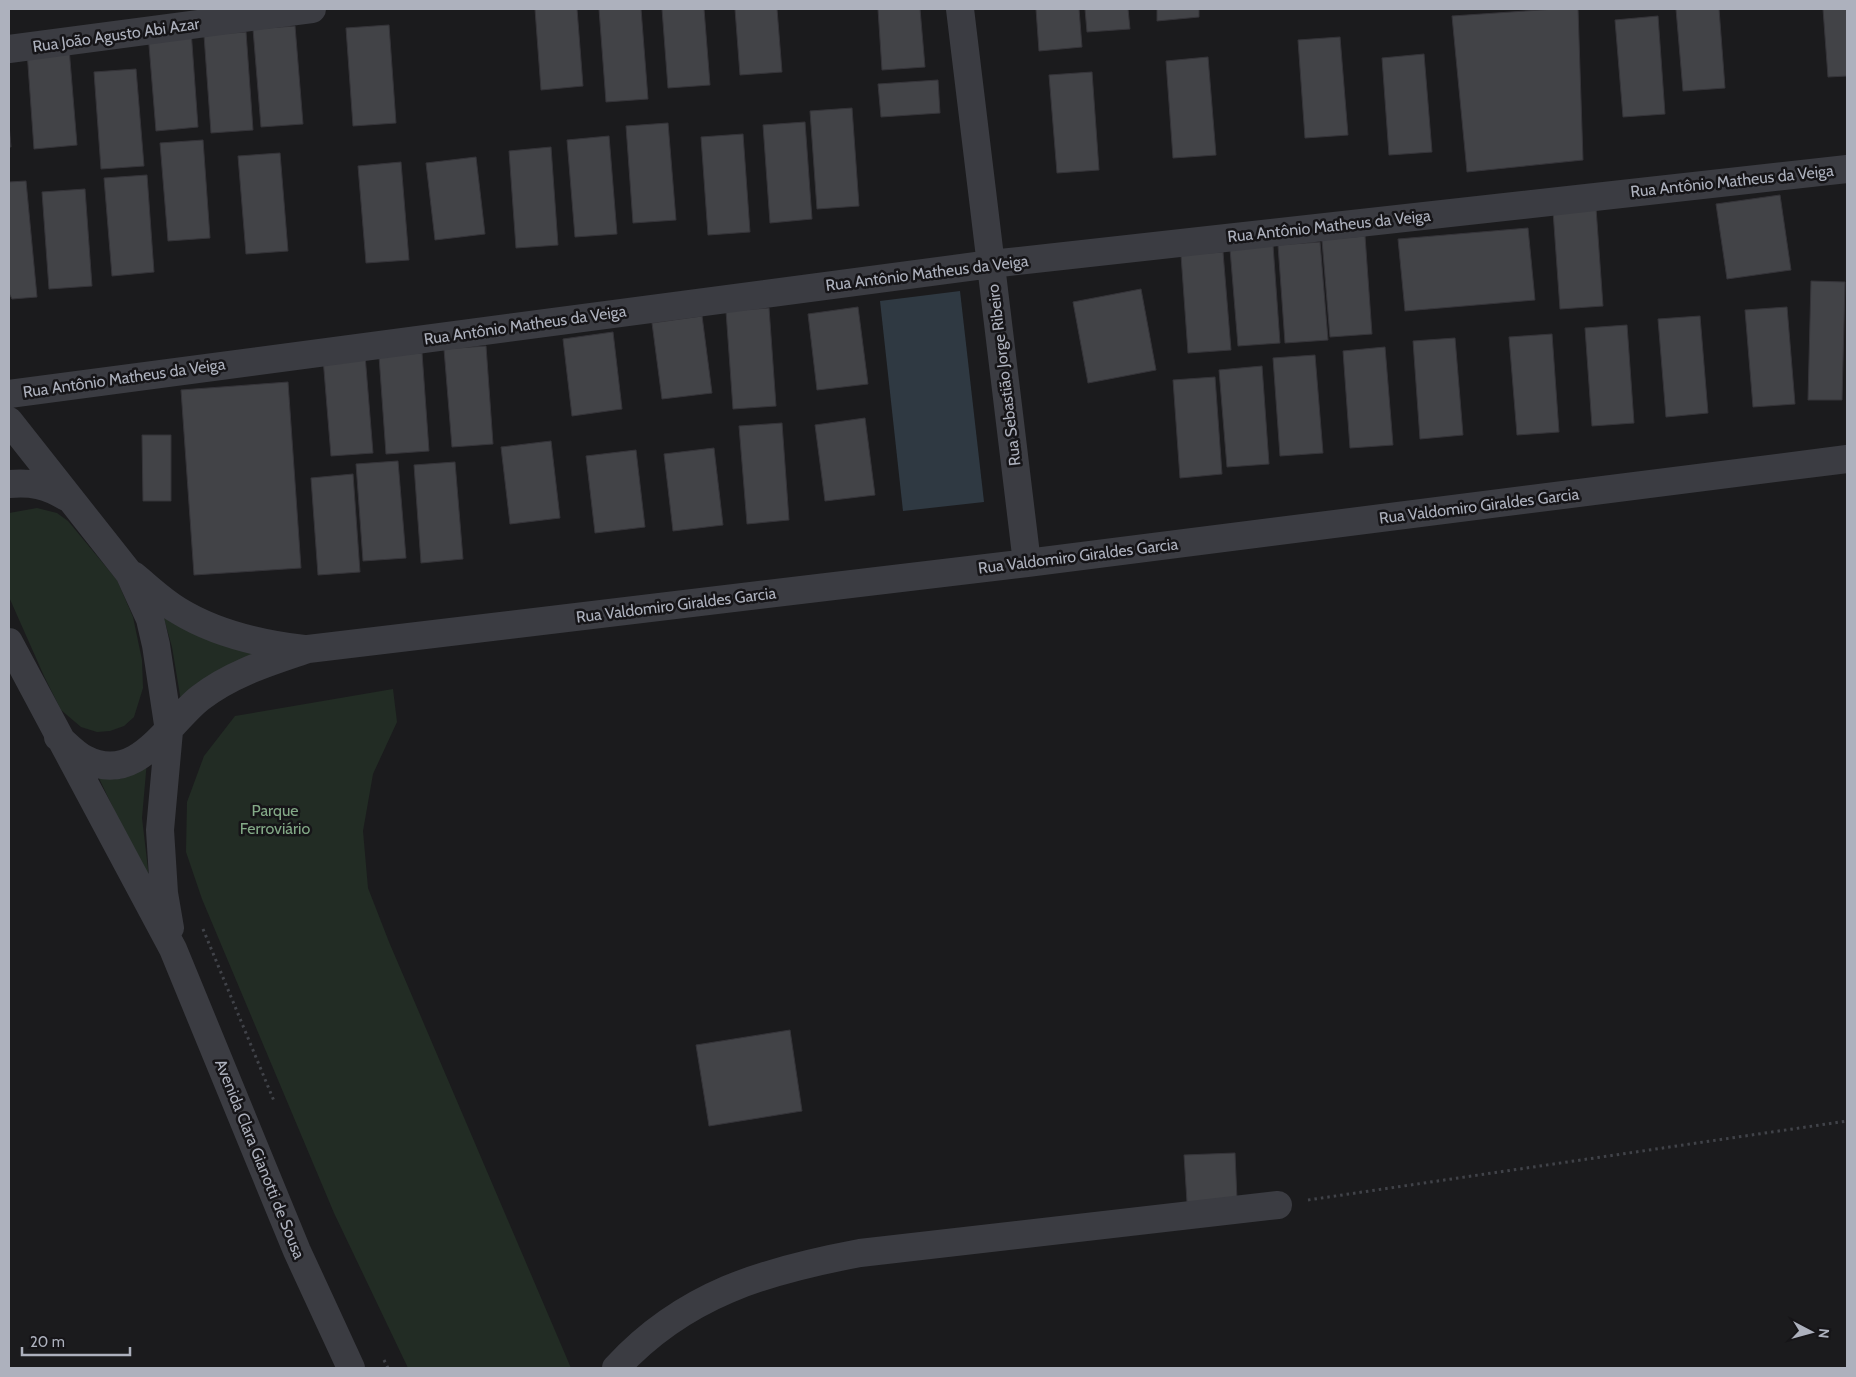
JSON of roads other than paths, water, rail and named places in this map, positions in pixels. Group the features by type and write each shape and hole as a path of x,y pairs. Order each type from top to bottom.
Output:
{"street":[{"name":"Rua João Agusto Abi Azar","path":"9,49 312,9"},
{"name":"Rua Sebastião Jorge Ribeiro","path":"960,9 1026,563"},
{"name":"Rua Antônio Matheus da Veiga","path":"9,394 990,264 1847,169"},
{"path":"9,421 129,573 150,619 156,645 169,731 160,830 164,893 173,949"},
{"name":"Rua Valdomiro Giraldes Garcia","path":"129,573 179,611 215,627 275,646 308,649 1026,563 1847,459"},
{"path":"9,484 27,483 41,485 52,488 68,498"},
{"path":"9,642 58,737 173,949"},
{"name":"Rua Valdomiro Giraldes Garcia","path":"58,737 84,759 104,765 120,764 137,758 169,731 199,699 236,675 308,649"},
{"name":"Avenida Clara Gianotti de Sousa","path":"173,949 297,1251 351,1368"},
{"path":"616,1368 630,1352 681,1312 739,1282 803,1263 860,1253 1278,1205"}],"park label":[{"name":"Parque Ferroviário","path":"275,819"}]}
